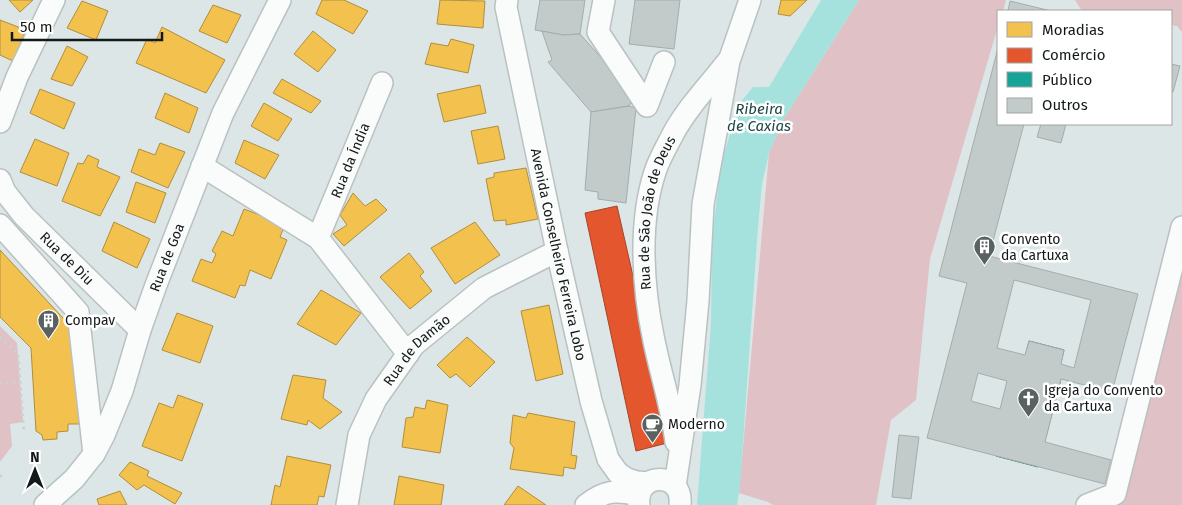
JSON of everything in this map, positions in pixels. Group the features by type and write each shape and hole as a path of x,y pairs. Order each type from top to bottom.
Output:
{"street":[{"path":"0,122 17,76 54,0"},
{"name":"Rua de Goa","path":"45,505 74,479 94,454 104,436 122,391 140,330 223,113 280,0"},
{"name":"Avenida Conselheiro Ferreira Lobo","path":"507,0 506,7 557,251 591,401 608,459 618,473 627,479 637,482 642,494"},
{"path":"604,0 598,32 647,106 664,62"},
{"path":"734,0 738,36"},
{"name":"Rua de São João de Deus","path":"678,495 679,464 690,385 698,301 703,204 729,61 750,0"},
{"name":"Rua de São João de Deus","path":"679,464 674,430 653,339 644,274 644,239 647,211 655,172 673,133 695,101 729,61"},
{"name":"Rua da Índia","path":"318,238 382,83"},
{"path":"695,101 702,98 714,100 718,106 719,115"},
{"path":"202,166 318,238 408,354"},
{"name":"Rua de Diu","path":"0,180 5,192 24,216 140,330"},
{"path":"0,225 78,312 94,454"},
{"path":"1087,505 1115,494 1182,227"},
{"name":"Rua de Damão","path":"347,505 359,435 376,400 414,345 484,288 557,251"},
{"path":"664,384 671,393 677,395 684,393 690,385"},
{"path":"586,505 606,492 620,491 642,494 662,479 678,495"}],"path":[{"path":"0,337 18,354 24,433"},
{"path":"1,384 20,382"},
{"path":"0,475 4,479"}],"shaded area":[{"path":"859,0 1006,0 1003,10 997,10 997,29 930,259 916,400 891,420 876,505 773,505 739,493 769,153 783,120"},
{"path":"1075,0 1182,0 1182,32 1177,26 1172,25 1172,10 1081,10"},
{"path":"1182,236 1182,505 1111,505"},
{"path":"0,326 17,343 23,422 10,424 12,446 0,462"}],"water":[{"name":"Ribeira de Caxias","path":"821,0 859,0 783,120 769,153 762,184 758,227 740,486 737,505 697,505 711,323 712,239 721,164 739,104 753,87 769,87"}],"building: Moradias":[{"path":"9,0 33,0 20,12"},
{"path":"322,0 344,0 368,11 353,34 316,14"},
{"path":"440,0 485,1 483,28 437,24"},
{"path":"781,0 807,0 790,16 778,14"},
{"path":"82,1 108,11 96,40 67,28"},
{"path":"213,5 241,15 227,43 199,31"},
{"path":"0,20 26,30 13,61 0,55"},
{"path":"162,27 225,60 206,93 136,63 147,39 155,43"},
{"path":"313,31 336,50 318,72 294,54"},
{"path":"451,39 474,45 468,73 425,64 431,43 448,46"},
{"path":"67,46 88,57 72,86 51,79"},
{"path":"282,79 321,101 311,113 273,93"},
{"path":"480,85 486,113 444,122 437,94"},
{"path":"40,89 75,103 64,129 30,113"},
{"path":"165,93 198,108 189,133 155,118"},
{"path":"264,103 292,119 278,141 251,126"},
{"path":"498,126 505,159 478,164 471,131"},
{"path":"35,139 69,153 57,186 20,172"},
{"path":"244,140 279,155 265,179 235,163"},
{"path":"160,143 185,152 168,188 131,172 139,149 155,155"},
{"path":"88,155 99,160 97,167 120,177 100,216 62,201 78,163 83,164"},
{"path":"526,168 538,219 506,225 506,220 494,221 486,179 494,177 494,173"},
{"path":"136,182 166,193 155,223 126,212"},
{"path":"353,193 365,206 376,199 387,210 344,246 333,234 347,225 340,215"},
{"path":"244,209 285,225 280,237 287,240 271,279 250,270 245,286 240,285 235,298 192,281 201,259 212,263 216,254 212,251 222,231 233,236"},
{"path":"114,222 150,239 137,268 102,251"},
{"path":"475,222 500,255 455,284 431,248"},
{"name":"Compav","path":"0,250 75,331 81,424 68,424 68,431 57,432 57,439 43,440 42,435 36,431 31,348 0,317"},
{"path":"409,253 424,272 420,276 432,291 410,309 380,277"},
{"path":"321,290 361,313 336,345 297,324"},
{"path":"549,305 563,374 536,381 521,311"},
{"path":"177,313 213,326 200,363 162,350"},
{"path":"467,337 495,362 470,387 456,374 450,378 437,365"},
{"path":"293,375 326,380 323,398 342,412 320,429 308,420 307,425 281,419"},
{"path":"178,395 203,404 182,461 142,446 159,403 173,408"},
{"path":"427,400 448,405 440,453 402,447 406,418 413,417 415,407 425,409"},
{"path":"528,413 575,422 571,455 577,456 575,469 564,467 563,476 510,469 514,448 510,443 513,415 526,418"},
{"path":"287,456 331,465 324,497 319,496 317,505 271,505 275,485 280,487"},
{"path":"130,462 149,471 147,476 182,493 175,504 144,485 137,490 119,475"},
{"path":"399,476 444,485 441,505 394,505"},
{"path":"518,486 546,505 504,505"},
{"path":"120,491 127,505 99,505 97,499"}],"building: Comércio":[{"path":"617,206 671,442 636,451 585,213"}],"building: Público":[{"name":"Igreja do Convento da Cartuxa","path":"1029,341 1064,350 1057,378 1061,379 1038,467 996,456 1017,373 1021,373"}],"building: Outros":[{"path":"540,0 585,0 580,34 563,35 535,30"},
{"path":"635,0 680,0 674,49 629,44"},
{"path":"1010,1 1047,10 1008,10"},
{"path":"542,31 563,35 580,34 635,96 629,106 591,112 548,62 552,60"},
{"name":"Convento da Cartuxa","path":"997,52 997,125 1024,125 989,256 1138,294 1112,392 1061,379 1045,442 1111,460 1105,484 927,438 967,283 939,276","holes":["1014,280 1091,300 1074,368 1061,364 1064,350 1029,341 1025,355 997,348","978,373 1007,381 1000,409 971,401"]},
{"path":"1172,64 1180,66 1172,92"},
{"path":"629,106 636,108 626,203 598,199 598,192 585,190 591,112"},
{"path":"1041,125 1066,125 1061,143 1037,137"},
{"path":"899,435 919,437 911,499 892,497"}],"place":[{"name":"Convento da Cartuxa","path":"985,266"},
{"name":"Compav","path":"49,339"},
{"name":"Igreja do Convento da Cartuxa","path":"1028,417"},
{"name":"Moderno","path":"652,443"}]}
